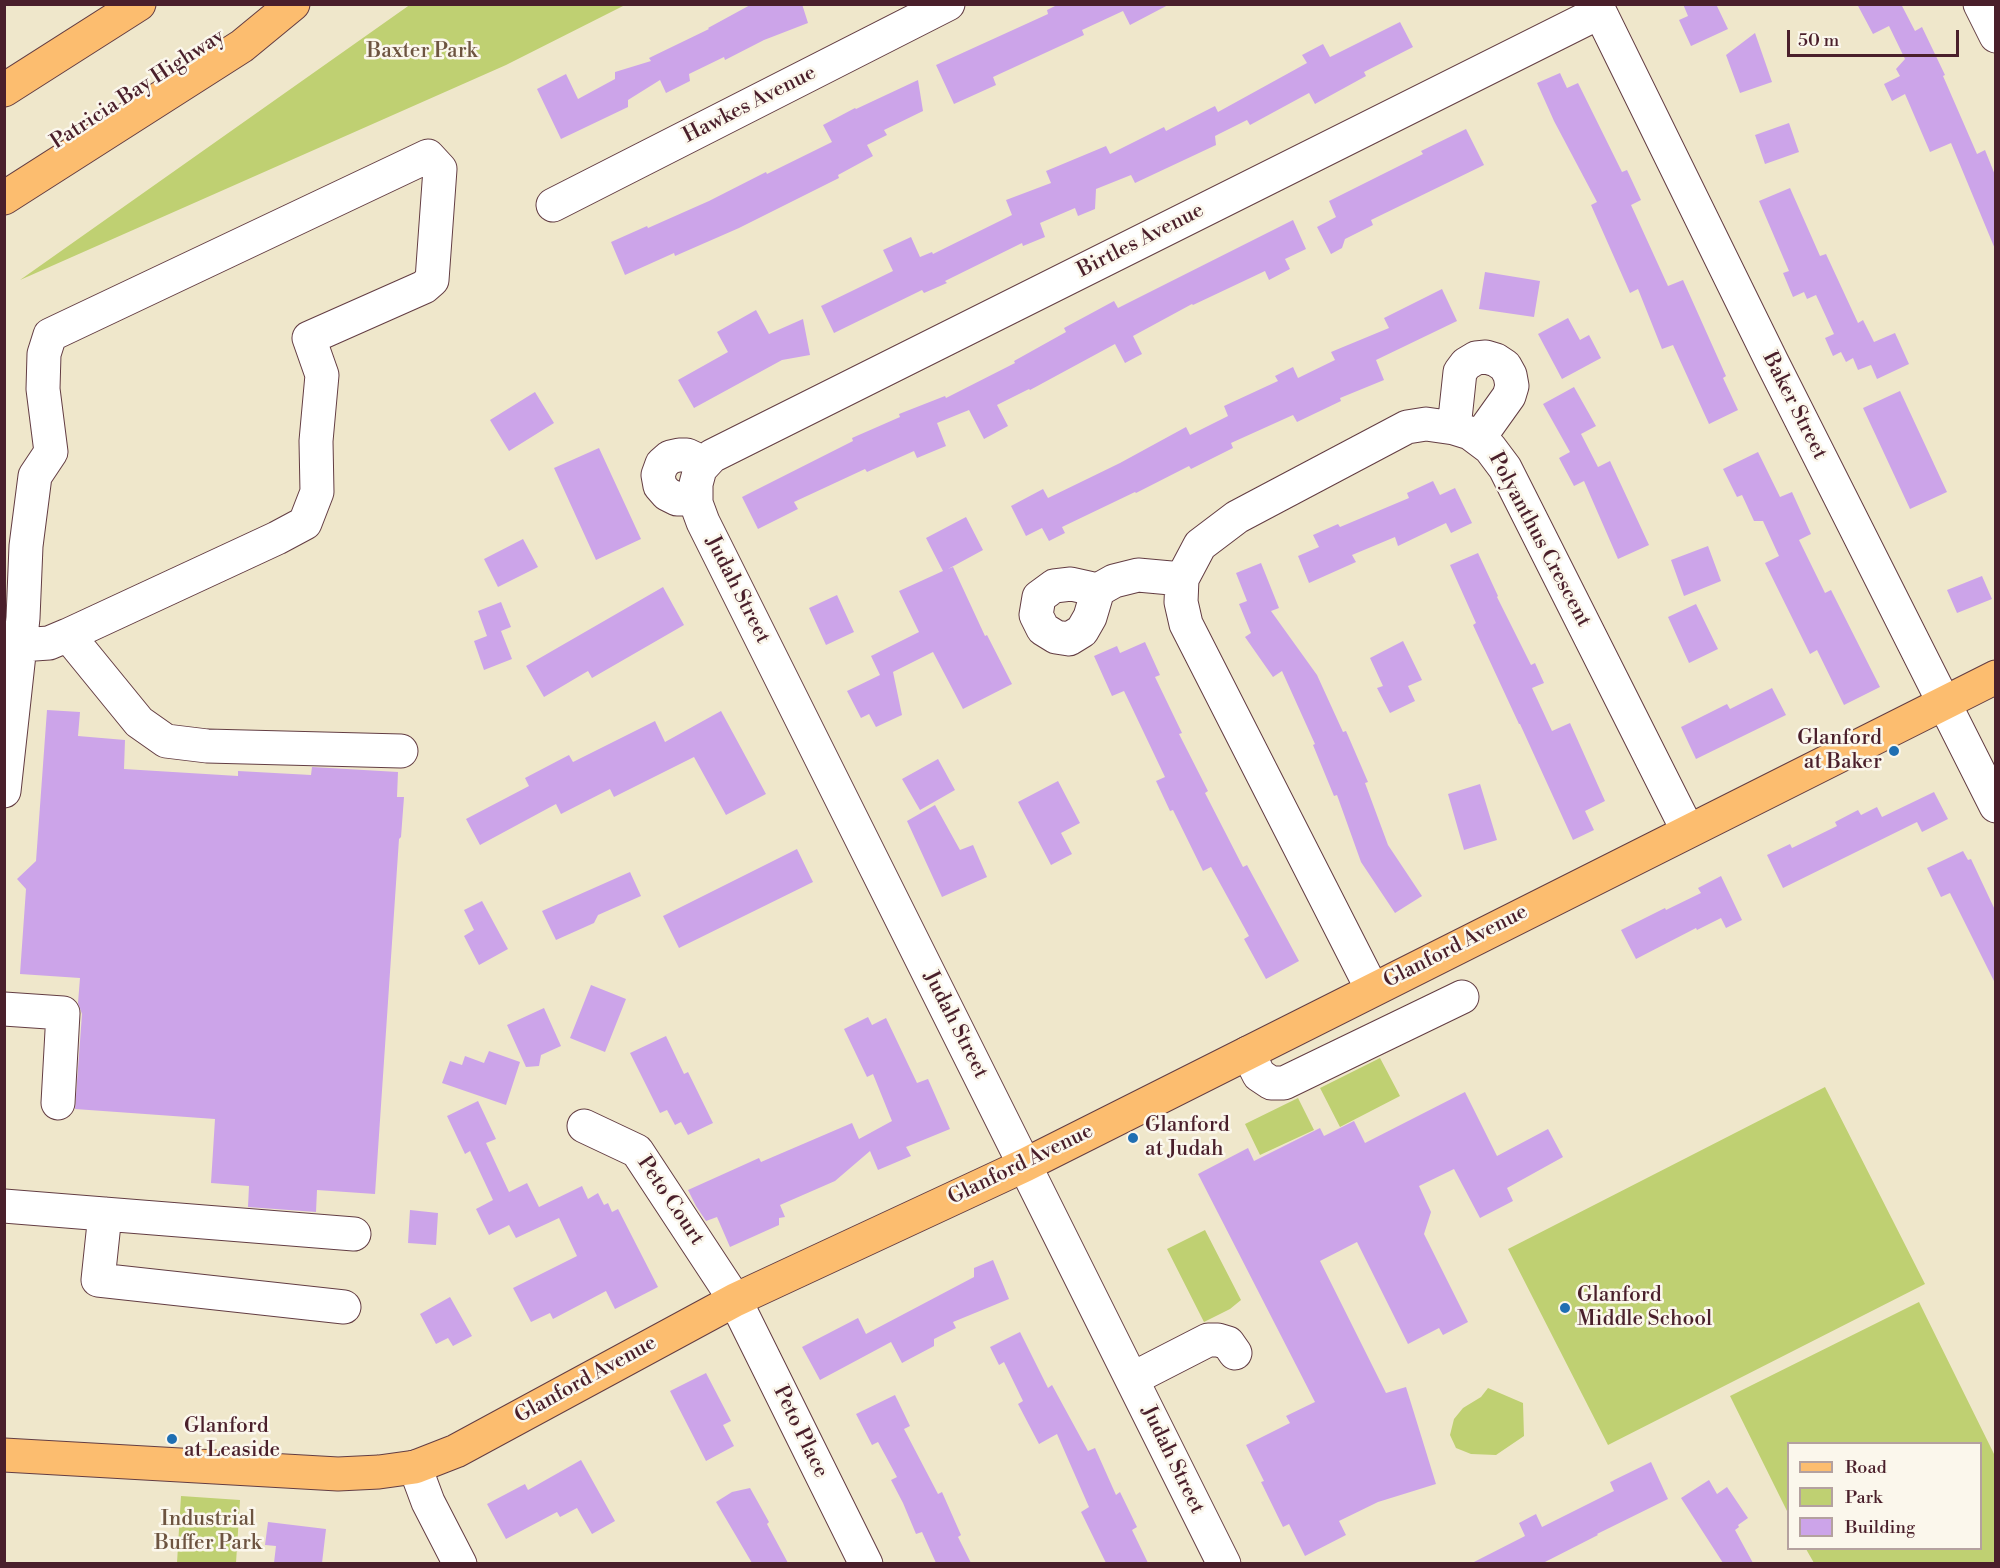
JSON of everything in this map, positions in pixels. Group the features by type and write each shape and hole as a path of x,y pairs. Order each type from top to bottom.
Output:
{"main road":[{"path":"4,90 138,4"},
{"name":"Patricia Bay Highway","path":"4,175 271,4"},
{"path":"4,198 243,46 293,4"},
{"name":"Glanford Avenue","path":"4,1455 338,1474 415,1467 456,1451 735,1300 1025,1165 1995,677"}],"street":[{"name":"Hawkes Avenue","path":"553,205 948,4"},
{"path":"1980,4 1995,36"},
{"name":"Birtles Avenue","path":"699,482 723,450 1598,8"},
{"name":"Baker Street","path":"1598,8 1777,373 1995,807"},
{"path":"4,791 20,645 26,546 35,476 51,452 43,389 44,354 50,335 428,156 440,169 432,280 424,287 309,338 322,375 316,441 317,492 305,523 68,635 49,643 20,645"},
{"name":"Polyanthus Crescent","path":"1372,989 1186,624 1181,602 1182,579 1200,545 1237,517 1407,427 1426,424 1466,433 1490,448 1505,468 1688,831"},
{"name":"Judah Street","path":"699,482 703,522 1224,1563"},
{"path":"1098,590 1114,581 1138,576 1182,579"},
{"path":"68,635 139,722 166,741 207,746 401,751"},
{"path":"1248,1053 1258,1075 1271,1083 1284,1083 1465,1004 1445,952"},
{"path":"4,1009 63,1013 58,1103"},
{"name":"Peto Court","path":"584,1126 638,1151 735,1300"},
{"path":"4,1206 354,1234"},
{"path":"105,1214 98,1280 344,1307"},
{"name":"Peto Place","path":"735,1300 866,1563"},
{"path":"1132,1379 1208,1340 1228,1343 1235,1353"},
{"path":"415,1467 428,1502 460,1563"}],"green space":[{"name":"Baxter Park","path":"411,4 625,5 506,65 20,280"},
{"path":"1380,1058 1400,1096 1340,1127 1320,1088"},
{"path":"1825,1087 1925,1284 1608,1445 1508,1249"},
{"path":"1298,1098 1314,1130 1260,1155 1245,1124"},
{"path":"1205,1230 1241,1300 1230,1309 1204,1322 1167,1249"},
{"path":"1919,1302 1995,1456 1995,1563 1814,1563 1807,1550 1982,1550 1982,1442 1787,1442 1787,1511 1730,1396"},
{"path":"1488,1388 1523,1403 1524,1436 1496,1455 1471,1454 1456,1448 1450,1435 1454,1419 1463,1408 1481,1397"},
{"name":"Industrial Buffer Park","path":"181,1496 240,1500 236,1563 177,1563"}],"building":[{"path":"752,4 802,4 808,23 764,40 725,60 724,57 689,74 690,81 666,93 660,80 628,100 628,107 561,139 537,89 566,74 578,99 615,79 615,72 651,61 649,58 709,29"},
{"path":"1059,4 1170,4 1130,25 1123,11 1082,30 1084,35 993,77 996,85 954,104 936,65 1048,14 1047,10"},
{"path":"1683,4 1716,4 1728,29 1691,46 1679,20 1688,16"},
{"path":"1857,4 1901,4 1915,31 1922,27 1945,75 1943,76 1977,154 1985,150 1995,175 1995,249 1951,143 1930,152 1905,94 1892,101 1884,84 1900,76 1896,69 1905,59 1889,26 1873,34"},
{"path":"1400,22 1413,47 1364,72 1366,76 1315,104 1309,93 1250,125 1247,120 1215,136 1216,145 1135,183 1131,175 1096,189 1095,209 1078,216 1075,208 1040,223 1045,237 1023,246 1022,243 945,281 947,283 924,293 922,290 834,333 821,306 893,271 883,250 911,237 920,257 932,252 933,254 1012,215 1006,200 1051,183 1046,171 1106,146 1110,154 1164,127 1166,131 1215,106 1218,112 1307,63 1302,55 1323,44 1330,57"},
{"path":"1755,33 1772,82 1740,93 1726,55"},
{"path":"1560,73 1567,88 1578,83 1622,172 1627,170 1641,200 1631,205 1668,286 1683,280 1726,376 1723,378 1738,410 1709,424 1673,345 1662,349 1638,289 1630,293 1591,205 1597,202 1554,121 1537,83"},
{"path":"918,80 923,111 884,130 887,135 867,145 873,156 838,175 839,178 739,228 625,275 611,242 709,201 832,142 823,125"},
{"path":"1789,123 1799,152 1765,164 1755,135"},
{"path":"1466,129 1484,165 1371,220 1373,225 1345,239 1342,248 1331,254 1317,227 1336,217 1329,201 1423,154 1421,151"},
{"path":"1790,188 1820,256 1826,254 1858,323 1863,320 1874,342 1895,333 1909,364 1877,379 1871,365 1858,370 1853,358 1846,362 1841,352 1833,356 1825,338 1834,334 1816,295 1807,299 1804,292 1793,297 1783,273 1789,271 1759,201"},
{"path":"1293,220 1306,249 1285,259 1290,269 1269,280 1265,271 1192,304 1133,336 1142,354 1125,363 1115,344 1030,390 997,405 1008,426 984,439 969,410 937,423 946,446 917,458 914,451 867,472 865,469 794,502 798,509 758,529 742,497 853,441 852,438 900,417 899,414 945,396 946,398 1015,363 1014,361 1066,332 1064,328 1114,301 1118,308"},
{"path":"1485,272 1540,281 1534,317 1479,309"},
{"path":"1442,289 1457,321 1376,360 1384,380 1340,398 1341,401 1297,422 1293,415 1231,443 1233,448 1191,469 1189,466 1062,527 1065,533 1049,541 1042,528 1026,536 1011,506 1043,489 1048,498 1120,463 1186,427 1190,435 1228,416 1224,406 1278,381 1275,376 1293,367 1298,378 1335,360 1331,352 1389,328 1384,318"},
{"path":"756,310 769,334 803,319 810,355 782,360 694,408 678,380 728,352 717,332"},
{"path":"1568,318 1580,340 1589,335 1601,358 1562,379 1538,334"},
{"path":"1574,387 1596,426 1581,434 1598,467 1610,461 1649,545 1618,559 1584,481 1574,486 1559,458 1570,452 1543,404"},
{"path":"1900,391 1947,492 1910,509 1863,408"},
{"path":"535,392 554,423 509,451 490,420"},
{"path":"599,448 641,539 596,560 554,468"},
{"path":"1758,452 1780,497 1792,492 1811,534 1799,540 1825,593 1831,590 1880,687 1844,705 1817,650 1810,654 1765,563 1779,556 1763,521 1754,521 1742,495 1737,497 1723,469"},
{"path":"1433,481 1440,495 1455,488 1472,523 1451,533 1446,523 1398,546 1395,537 1352,555 1356,562 1309,583 1298,556 1319,547 1313,535 1338,524 1340,527 1409,498 1407,493"},
{"path":"966,517 983,550 948,569 953,567 985,636 987,635 1012,684 963,709 933,652 893,672 902,715 876,727 869,714 861,718 847,691 880,675 871,656 919,632 899,591 943,571 926,538"},
{"path":"523,539 538,567 498,587 484,559"},
{"path":"1708,546 1721,581 1684,596 1671,560"},
{"path":"1478,553 1531,665 1535,663 1544,683 1532,688 1552,731 1570,723 1605,801 1585,811 1594,830 1573,840 1473,625 1476,623 1450,565"},
{"path":"1261,563 1279,608 1271,611 1317,675 1343,732 1346,731 1368,782 1365,783 1388,845 1422,896 1395,913 1361,862 1337,795 1334,796 1313,745 1315,744 1282,671 1273,677 1245,637 1251,633 1239,604 1247,601 1236,573"},
{"path":"1982,576 1992,599 1957,613 1947,590"},
{"path":"663,587 684,625 592,678 588,671 544,697 526,666"},
{"path":"837,595 854,632 826,645 809,608"},
{"path":"501,602 511,627 501,631 512,659 484,670 474,641 487,636 478,611"},
{"path":"1696,604 1718,649 1689,663 1668,617"},
{"path":"1403,641 1422,680 1408,686 1415,701 1390,713 1377,688 1383,686 1370,658"},
{"path":"1145,642 1160,675 1155,677 1182,733 1179,734 1208,791 1205,793 1243,867 1247,865 1299,961 1266,979 1244,939 1249,936 1211,867 1203,871 1173,810 1170,811 1156,781 1165,777 1124,691 1112,696 1094,656 1117,646 1120,653"},
{"path":"1772,688 1786,715 1696,759 1681,727 1727,704 1730,709"},
{"path":"47,710 80,712 78,736 125,740 124,769 238,776 238,771 311,775 312,767 398,772 397,797 404,797 399,839 375,1194 317,1190 316,1212 248,1207 249,1186 211,1183 215,1119 75,1109 82,1014 78,1003 80,978 20,974 26,889 17,879 36,861"},
{"path":"721,711 766,794 726,815 694,757 614,797 610,789 561,814 556,804 480,845 466,819 529,786 525,778 569,755 573,762 655,721 665,742"},
{"path":"938,759 955,790 920,810 902,779"},
{"path":"1058,781 1080,823 1061,833 1072,854 1051,865 1018,802"},
{"path":"1480,784 1497,840 1464,850 1448,794"},
{"path":"1934,792 1948,819 1922,832 1917,822 1783,888 1767,855 1790,844 1792,848 1837,826 1835,822 1858,810 1861,815 1877,807 1882,817"},
{"path":"935,805 960,850 973,845 987,877 942,897 907,821"},
{"path":"797,849 813,882 679,948 663,916"},
{"path":"1963,851 1968,860 1971,859 1995,910 1995,983 1950,893 1941,897 1927,868"},
{"path":"630,872 641,896 598,915 594,923 556,940 542,911"},
{"path":"1721,876 1742,920 1726,928 1721,918 1697,930 1696,928 1636,959 1621,930 1701,893 1698,888"},
{"path":"482,901 508,949 479,965 464,936 474,930 464,910"},
{"path":"591,985 626,999 605,1052 570,1038"},
{"path":"544,1008 561,1046 541,1055 539,1066 526,1067 507,1025"},
{"path":"868,1017 872,1025 886,1018 917,1083 928,1079 950,1129 906,1147 911,1156 878,1170 870,1151 835,1181 780,1205 785,1217 779,1218 779,1225 730,1247 717,1217 706,1221 688,1190 759,1158 761,1162 852,1123 859,1139 892,1121 873,1074 867,1077 844,1029"},
{"path":"666,1036 684,1074 688,1072 713,1123 688,1135 681,1122 675,1125 667,1110 660,1113 630,1053"},
{"path":"489,1051 520,1062 506,1105 442,1083 450,1061 462,1065 465,1056 484,1063"},
{"path":"1465,1092 1497,1156 1548,1129 1563,1157 1507,1188 1513,1201 1480,1218 1454,1169 1419,1186 1431,1212 1424,1234 1468,1322 1443,1335 1439,1328 1408,1344 1357,1242 1320,1261 1386,1393 1406,1387 1436,1484 1378,1502 1339,1521 1346,1535 1305,1556 1289,1524 1283,1527 1246,1445 1290,1423 1286,1416 1315,1402 1198,1174 1248,1148 1254,1161 1320,1128 1324,1136 1354,1121 1365,1143"},
{"path":"478,1101 496,1139 486,1143 509,1192 527,1183 539,1207 582,1186 588,1199 598,1193 604,1205 608,1203 612,1212 618,1209 658,1287 615,1309 606,1291 553,1319 550,1313 531,1322 513,1288 577,1256 559,1218 516,1238 509,1225 489,1235 476,1209 493,1200 470,1151 465,1154 447,1116"},
{"path":"410,1210 438,1213 436,1245 408,1243"},
{"path":"993,1260 1009,1299 953,1322 956,1328 934,1339 934,1346 902,1363 891,1342 820,1380 802,1347 858,1318 866,1334 974,1277 974,1268"},
{"path":"450,1297 472,1336 453,1346 448,1338 436,1344 420,1314"},
{"path":"1020,1332 1048,1388 1052,1385 1088,1451 1095,1448 1116,1495 1120,1492 1137,1527 1132,1530 1148,1563 1106,1563 1081,1512 1089,1507 1057,1434 1039,1444 1018,1404 1023,1401 1004,1362 999,1365 990,1347"},
{"path":"706,1373 731,1421 723,1425 734,1446 706,1461 670,1391"},
{"path":"895,1395 910,1426 904,1429 938,1494 942,1492 961,1535 958,1537 971,1563 936,1563 922,1532 916,1534 891,1480 897,1477 878,1442 872,1445 856,1414"},
{"path":"581,1460 615,1521 592,1534 577,1508 560,1517 557,1512 506,1539 487,1504 525,1484 528,1490"},
{"path":"1651,1462 1668,1499 1543,1563 1472,1563 1525,1536 1519,1523 1536,1514 1542,1527 1614,1491 1610,1482"},
{"path":"1709,1480 1717,1494 1727,1487 1748,1518 1735,1530 1753,1563 1723,1563 1681,1498"},
{"path":"750,1488 788,1563 752,1563 716,1502 732,1492"},
{"path":"268,1522 326,1529 322,1563 274,1563 276,1546 265,1545"}],"place":[{"name":"Glanford at Baker","path":"1894,751"},
{"name":"Glanford at Judah","path":"1133,1138"},
{"name":"Glanford Middle School","path":"1565,1308"},
{"name":"Glanford at Leaside","path":"172,1439"}]}
